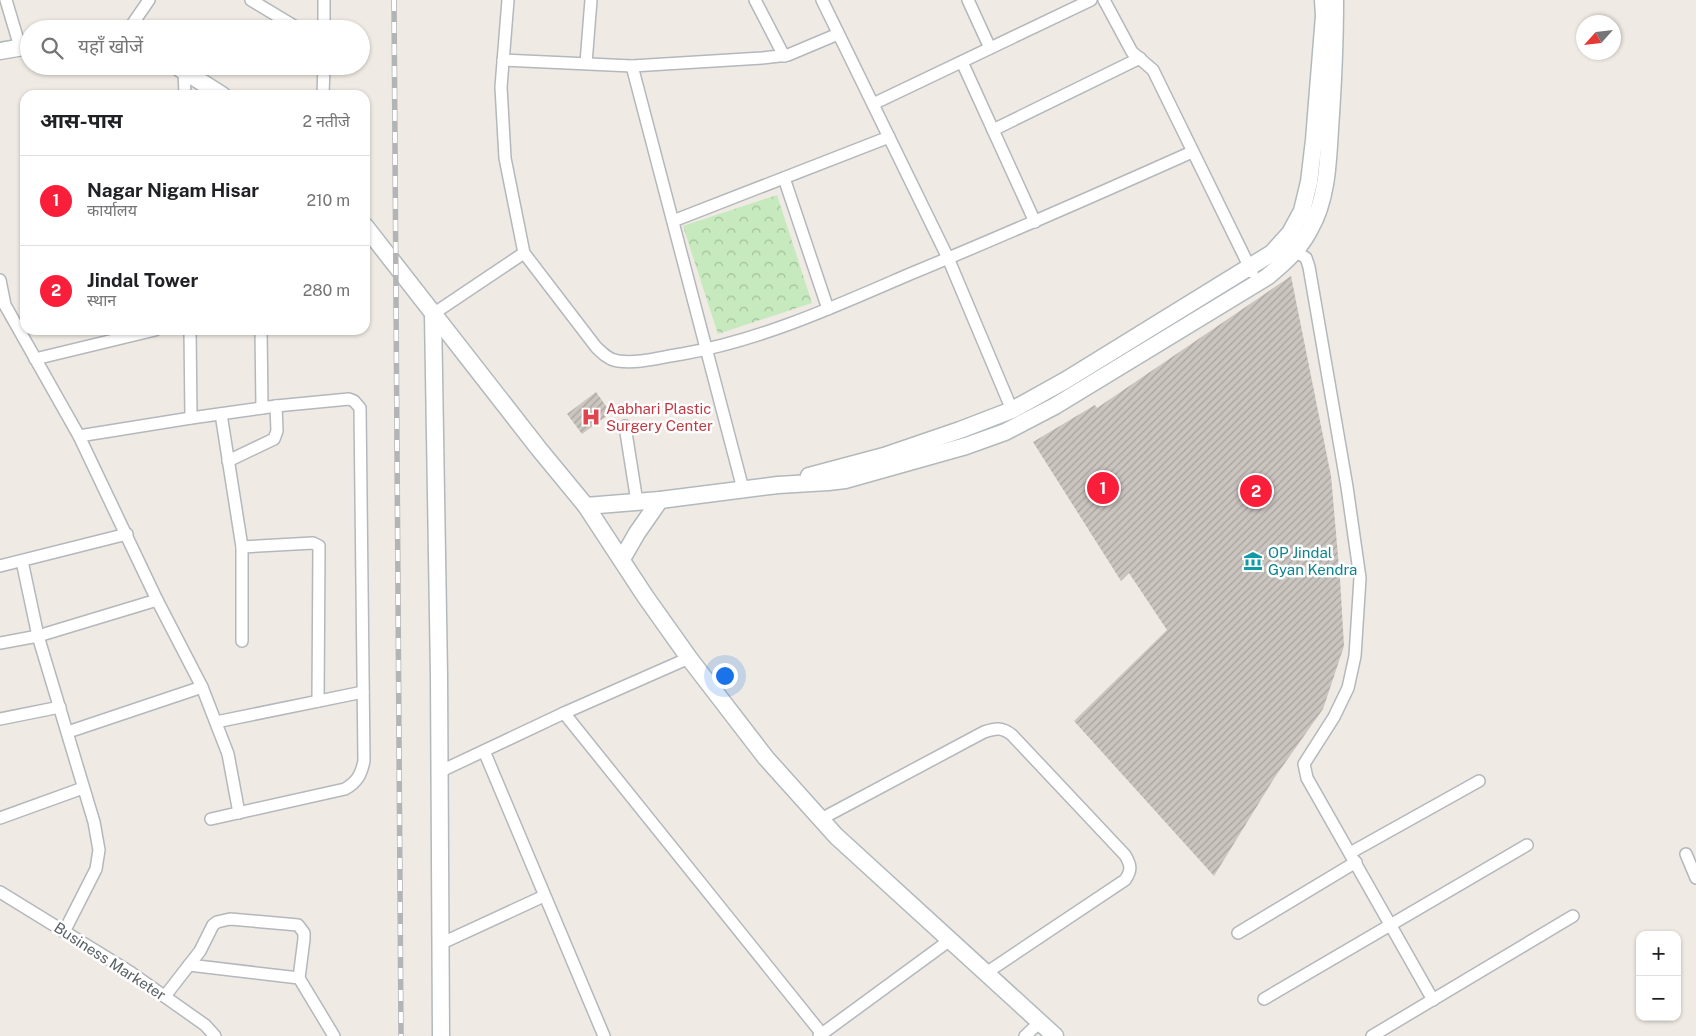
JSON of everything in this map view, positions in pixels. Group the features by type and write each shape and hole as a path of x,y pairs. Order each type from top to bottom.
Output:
{"street":[{"path":"6,0 20,36"},
{"path":"135,20 149,0"},
{"path":"251,0 285,20"},
{"path":"324,0 324,20"},
{"path":"508,0 500,87 505,158 524,253 596,348 616,361 634,362 706,349 779,328 1035,222 1192,152"},
{"path":"586,63 591,0"},
{"path":"755,0 784,56"},
{"path":"822,0 948,258 1012,410"},
{"path":"968,0 990,48"},
{"path":"873,104 1091,0"},
{"path":"1104,0 1132,52 1153,70 1257,283"},
{"path":"586,506 660,500 778,485 845,480 966,446 1005,432 1055,406 1257,283 1288,259 1290,233 1302,211 1309,182 1316,121 1324,16 1323,0"},
{"path":"778,485 884,456 1012,410 1066,380 1272,253 1288,246 1310,229 1322,197 1328,162 1335,60 1335,0"},
{"path":"503,60 632,66 784,56 810,48 838,34"},
{"path":"0,51 20,47"},
{"path":"993,130 1140,58"},
{"path":"962,62 1035,222"},
{"path":"632,66 743,489"},
{"path":"181,75 184,90"},
{"path":"191,75 214,90"},
{"path":"323,90 324,75"},
{"path":"673,221 889,137"},
{"path":"784,178 828,309"},
{"path":"371,243 433,314 586,506 690,658 766,758 836,836 1054,1036"},
{"path":"1288,246 1306,258 1309,267 1347,487 1360,578 1355,656 1348,688 1334,717 1304,764 1307,778 1392,924 1433,1000"},
{"path":"433,314 524,253"},
{"path":"0,280 5,305 20,332"},
{"path":"433,314 441,1036"},
{"path":"22,335 79,436 157,600 202,687 228,754 239,813"},
{"path":"35,358 134,335"},
{"path":"190,335 191,418"},
{"path":"261,335 262,408"},
{"path":"79,436 276,406 349,399 354,401 360,408 364,761 358,780 345,789 211,819"},
{"path":"228,461 274,439 277,431 276,406"},
{"path":"220,414 242,547 242,641"},
{"path":"625,426 637,502"},
{"path":"622,560 637,533 660,500"},
{"path":"0,566 126,534"},
{"path":"242,547 313,543 319,546 318,702"},
{"path":"22,561 38,636 94,822 99,850 96,870 64,932"},
{"path":"0,643 38,636 157,600"},
{"path":"439,772 564,712 690,658"},
{"path":"68,732 202,687"},
{"path":"216,722 363,692"},
{"path":"0,719 60,707"},
{"path":"564,712 821,1035 950,940"},
{"path":"820,818 984,732 994,728 1003,729 1012,735 1125,855 1130,863 1131,872 1125,880 986,973"},
{"path":"484,751 604,1036"},
{"path":"1238,933 1353,858 1479,781"},
{"path":"0,818 83,788"},
{"path":"1264,999 1527,845"},
{"path":"1686,854 1696,878"},
{"name":"Business Marketer","path":"0,892 130,972 205,1025 215,1036"},
{"path":"440,944 544,896"},
{"path":"1372,1036 1573,916"},
{"path":"165,996 200,952 216,922 230,919 298,925 304,933 299,978 334,1036"},
{"path":"189,965 299,978"},
{"path":"1025,1036 1040,1022"}],"green space":[{"path":"777,195 812,303 718,334 683,226"}],"building":[{"name":"OP Jindal Gyan Kendra","path":"1291,276 1331,476 1344,646 1323,709 1275,777 1214,876 1074,721 1167,630 1129,573 1121,581 1033,442 1095,405 1097,408"},
{"path":"596,392 611,413 582,434 567,414"}],"railway":[{"path":"394,0 401,1036"}],"place":[{"name":"Aabhari Plastic Surgery Center","path":"591,417"},
{"name":"Nagar Nigam Hisar","path":"1103,488"},
{"name":"Jindal Tower","path":"1256,491"},
{"name":"OP Jindal Gyan Kendra","path":"1253,561"}]}
